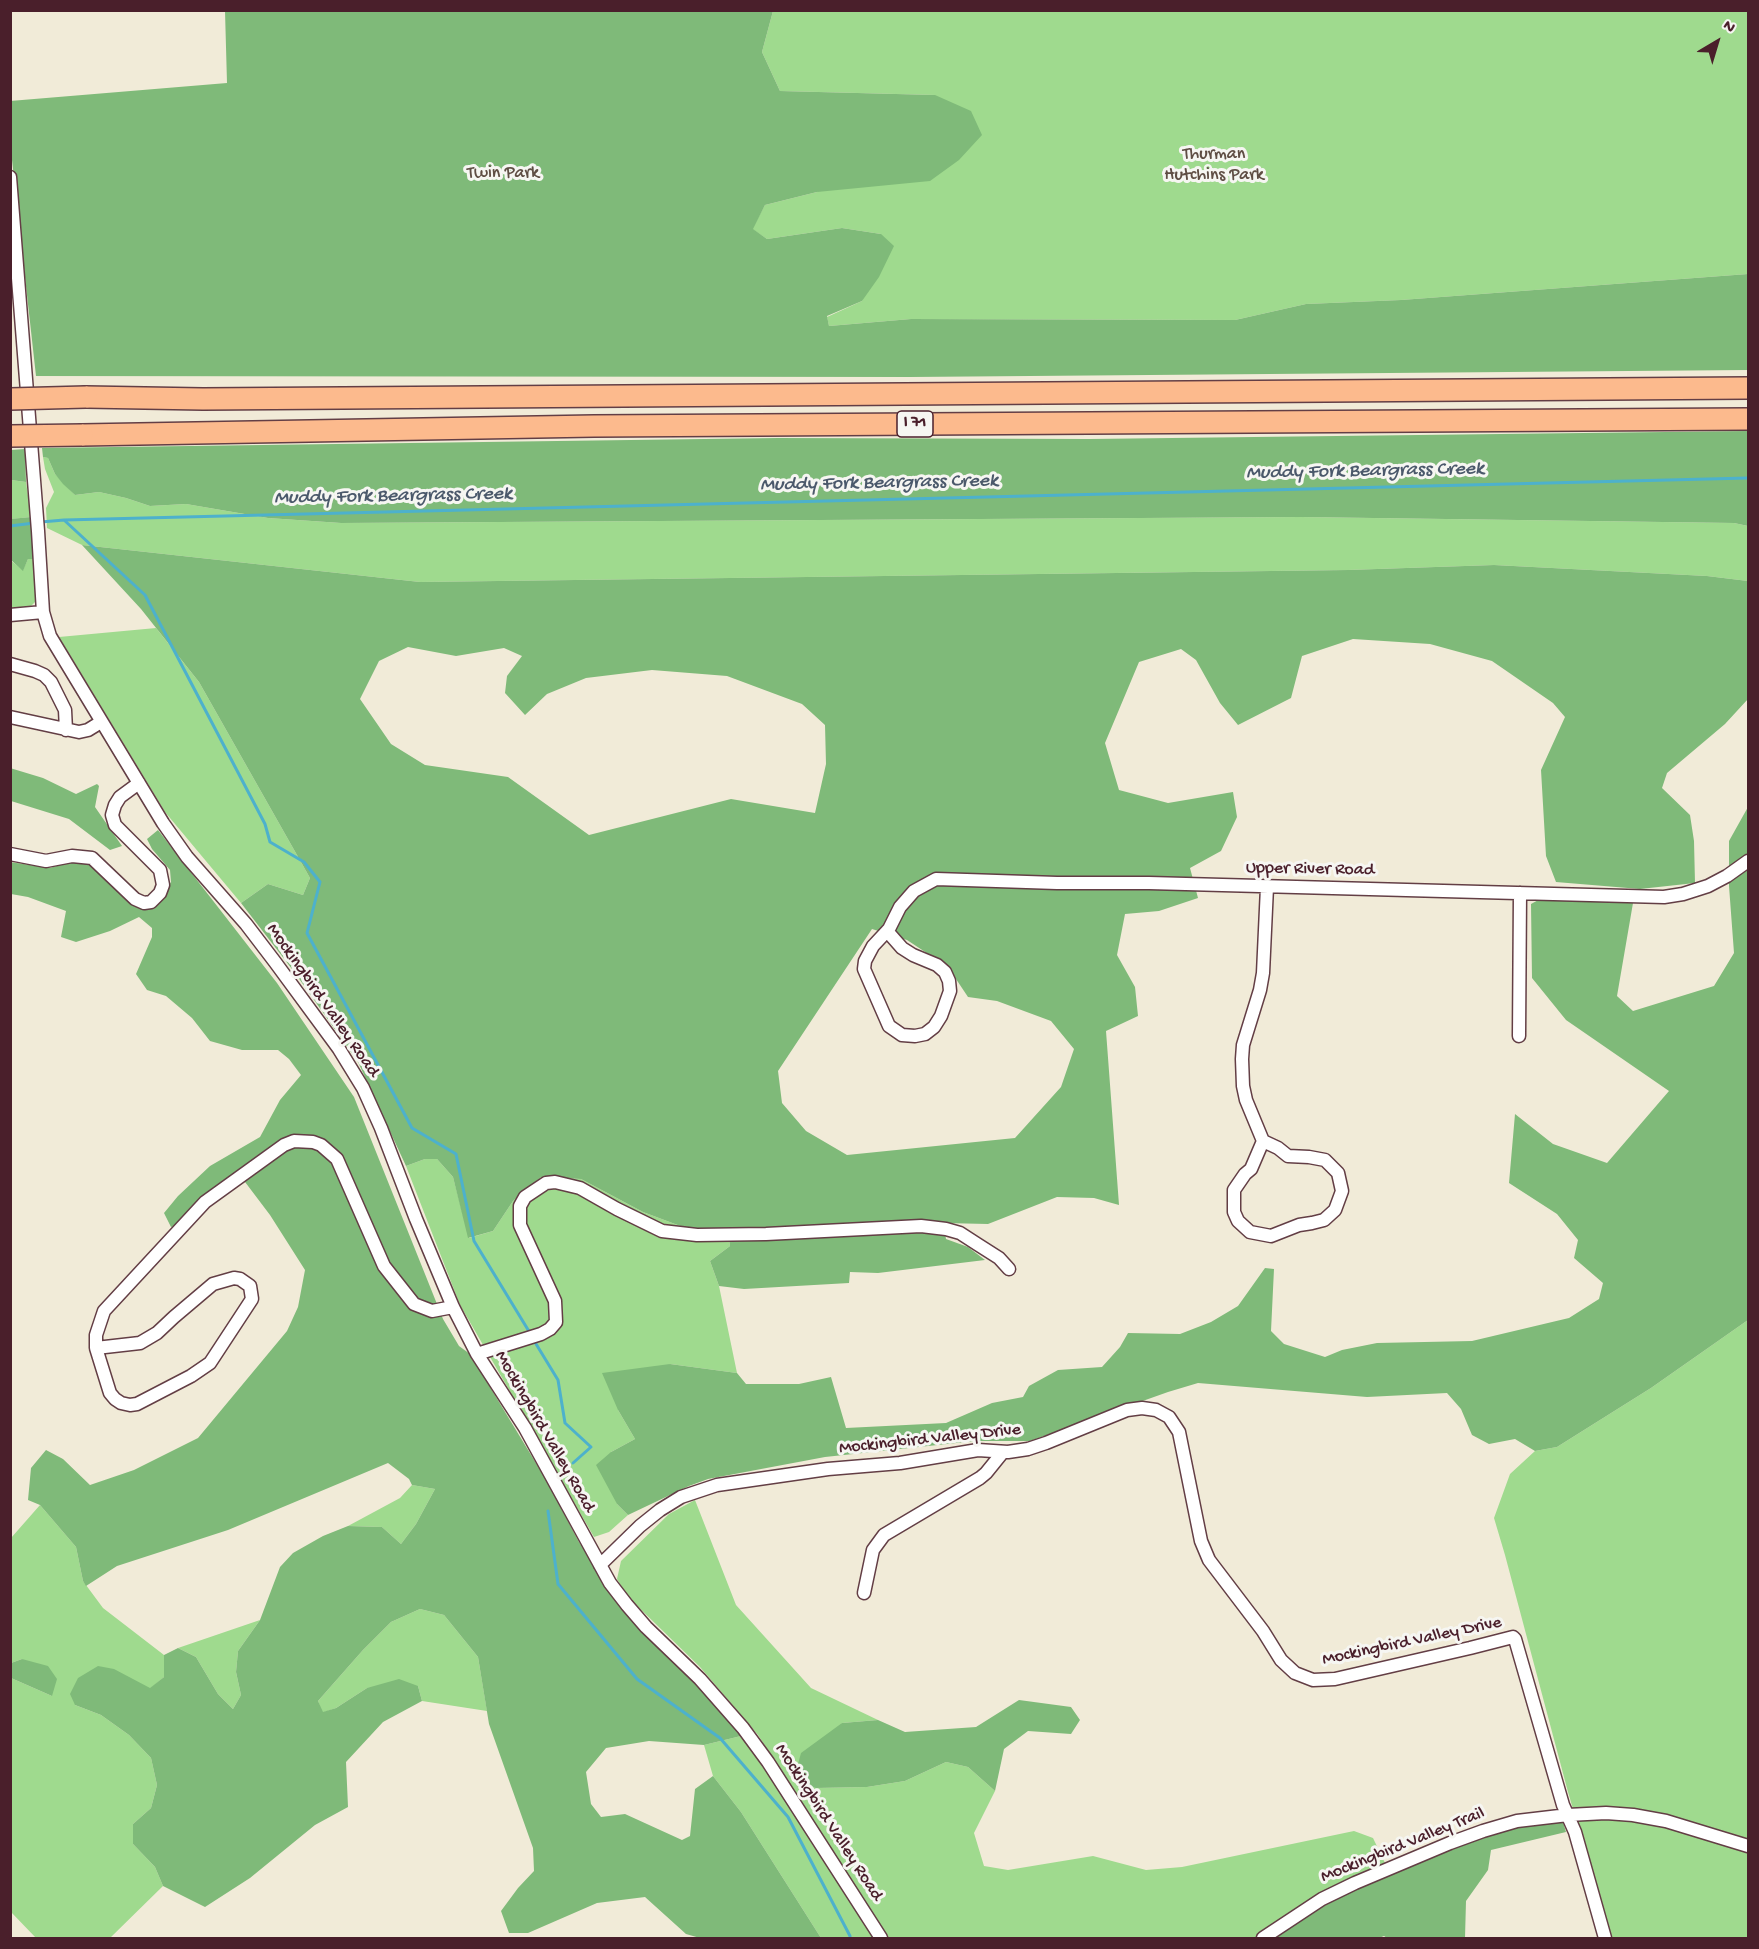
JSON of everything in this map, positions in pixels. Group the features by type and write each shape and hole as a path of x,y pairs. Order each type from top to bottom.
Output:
{"highway":[{"name":"I 71","path":"10,399 1749,388"},
{"name":"I 71","path":"10,436 594,426 1749,419"}],"street":[{"name":"Mockingbird Valley Road","path":"10,177 43,612 50,636 163,823 187,857 246,924 275,962 339,1049 363,1088 453,1307 477,1354 525,1428 600,1565 627,1605 646,1627 700,1679 743,1728 768,1762 881,1938"},
{"path":"10,615 43,612"},
{"path":"10,664 45,675 51,682 65,710 66,730"},
{"path":"10,717 79,732 88,730 101,722"},
{"path":"10,854 46,861 72,856 92,858 135,899 144,903 151,902 160,893 163,885 160,870 115,825 112,815 120,797 139,783"},
{"name":"Upper River Road","path":"887,931 902,948 914,956 937,965 945,972 949,981 950,991 941,1016 934,1027 925,1034 915,1036 902,1035 890,1026 864,969 865,961 873,946 887,931 900,907 914,891 936,879 1637,897 1683,894 1708,886 1749,861"},
{"path":"1263,1140 1251,1169 1234,1190 1234,1212 1244,1227 1257,1234 1271,1236 1299,1225 1324,1220 1335,1210 1342,1191 1338,1173 1325,1160 1288,1156 1263,1140 1246,1100 1243,1086 1243,1045 1263,973 1267,887"},
{"path":"1519,1036 1520,893"},
{"path":"96,1348 140,1343 157,1333 213,1284 234,1278 240,1279 250,1286 251,1302 210,1363 191,1376 137,1404 121,1403 110,1393 96,1348 96,1335 104,1311 205,1202 284,1145 294,1142 313,1142 321,1145 337,1159 384,1266 414,1304 432,1311 453,1307"},
{"path":"477,1354 534,1336 550,1329 556,1322 555,1302 519,1225 519,1214 525,1197 546,1183 555,1182 580,1188 662,1231 697,1235 921,1226 946,1229 960,1233 999,1258 1009,1269"},
{"name":"Mockingbird Valley Drive","path":"600,1565 660,1510 681,1497 717,1485 828,1468 900,1463 978,1450 1003,1452 1028,1449 1127,1410 1142,1408 1156,1410 1169,1417 1179,1432 1201,1541 1209,1560 1263,1630 1286,1665 1306,1679 1324,1681 1335,1679 1513,1636 1563,1805 1575,1832 1605,1938"},
{"path":"864,1593 871,1557 877,1542 892,1529 980,1478 1003,1452"},
{"name":"Mockingbird Valley Trail","path":"1263,1938 1322,1899 1379,1872 1450,1843 1517,1821 1568,1815 1606,1814 1644,1817 1666,1821 1749,1846"}],"green space":[{"name":"Twin Park","path":"225,11 773,11 762,52 780,91 935,95 971,111 982,135 959,160 930,181 817,192 765,205 753,229 767,239 842,228 881,234 894,246 879,277 862,301 827,316 829,326 911,319 1235,320 1306,304 1401,300 1748,274 1748,370 910,377 36,376 11,151 10,101 227,83"},
{"name":"Thurman Hutchins Park","path":"773,11 1748,11 1748,274 1401,300 1306,304 1235,320 911,319 829,326 827,317 862,301 881,234 842,228 767,239 752,229 765,205 817,192 935,95 780,91 762,52"},
{"path":"1748,431 1748,526 1734,523 1301,517 341,523 268,518 186,504 150,506 99,492 75,495 55,474 48,458 43,457 42,448 778,438 1090,439"},
{"path":"25,449 26,482 11,480 11,450"},
{"path":"43,457 48,458 55,474 75,495 99,492 150,506 186,504 268,518 341,523 1301,517 1734,523 1748,526 1748,581 1707,576 1494,565 1348,570 420,582 82,545 47,528 46,508 54,492"},
{"path":"11,480 26,482 31,517 11,519"},
{"path":"31,517 35,559 28,559 23,571 11,560 10,519"},
{"path":"82,545 420,582 1348,570 1494,565 1707,576 1748,581 1748,699 1725,724 1667,773 1662,788 1690,815 1694,841 1695,883 1640,889 1556,882 1546,856 1541,770 1565,717 1553,703 1492,661 1430,644 1353,639 1302,656 1291,698 1238,725 1220,703 1196,660 1181,649 1139,662 1105,743 1119,790 1168,803 1233,792 1237,817 1221,851 1190,868 1198,898 1159,911 1125,914 1117,955 1135,987 1138,1016 1106,1031 1119,1205 1094,1198 1057,1197 988,1224 943,1223 946,1239 968,1247 985,1260 878,1273 850,1272 849,1283 744,1289 719,1286 710,1261 730,1246 727,1228 691,1230 643,1212 581,1179 541,1177 513,1201 493,1231 468,1238 453,1177 437,1159 425,1159 406,1166 358,1062 295,973 241,903 268,884 303,895 310,878 199,682 141,609","holes":["408,647 456,656 504,648 522,656 507,676 505,693 525,715 547,694 586,678 652,670 727,676 802,704 825,725 826,764 815,813 731,799 589,835 508,777 425,765 391,744 360,699 379,661","872,929 907,940 948,967 968,997 997,1001 1051,1021 1074,1049 1061,1087 1015,1138 847,1155 806,1131 782,1103 778,1071"]},
{"path":"28,559 35,559 38,589 35,602 29,608 11,611 10,560 23,570"},
{"path":"156,628 199,682 310,878 303,895 268,884 241,903 165,812 59,637"},
{"path":"10,768 43,778 76,794 97,784 99,786 95,807 122,846 110,850 69,819 11,801"},
{"path":"1748,807 1748,1320 1651,1388 1557,1447 1535,1451 1515,1439 1489,1444 1472,1435 1461,1409 1447,1393 1367,1397 1198,1383 1030,1441 975,1441 825,1457 708,1479 628,1515 617,1504 596,1465 611,1452 635,1439 618,1410 602,1373 670,1364 737,1373 746,1384 799,1384 831,1377 846,1428 946,1423 992,1403 1023,1397 1029,1386 1058,1370 1102,1367 1120,1347 1128,1333 1180,1334 1211,1322 1238,1306 1265,1268 1274,1269 1271,1331 1284,1344 1325,1357 1342,1350 1377,1343 1472,1341 1569,1318 1599,1299 1603,1283 1574,1258 1578,1240 1557,1214 1509,1183 1515,1114 1553,1144 1607,1163 1669,1091 1566,1020 1532,978 1531,904 1542,898 1633,903 1617,996 1633,1011 1714,986 1734,953 1729,886 1729,841"},
{"path":"158,830 277,983 354,1097 443,1319 459,1346 470,1354 545,1478 579,1542 620,1606 717,1704 741,1736 704,1745 649,1741 606,1748 586,1772 591,1804 601,1817 625,1814 682,1840 690,1836 695,1789 713,1776 741,1812 821,1938 700,1938 686,1934 645,1897 597,1903 528,1933 509,1933 501,1911 534,1871 533,1848 489,1724 478,1657 444,1615 420,1609 391,1622 318,1701 323,1712 336,1708 367,1688 399,1679 418,1686 422,1701 383,1722 346,1762 348,1807 315,1825 250,1878 205,1907 163,1886 155,1867 133,1844 133,1824 151,1808 157,1785 151,1758 129,1735 101,1715 75,1705 70,1694 78,1678 98,1666 114,1669 150,1688 164,1677 164,1655 178,1648 196,1657 218,1694 233,1709 241,1695 236,1672 238,1651 260,1620 280,1567 293,1553 323,1536 348,1526 382,1527 401,1544 416,1524 435,1489 412,1485 409,1479 388,1463 228,1530 117,1566 86,1586 76,1547 40,1505 28,1500 31,1468 46,1450 63,1459 90,1485 134,1470 198,1438 287,1331 298,1307 305,1270 270,1215 239,1174 181,1224 171,1227 164,1213 178,1196 210,1166 260,1137 280,1100 301,1075 289,1059 278,1050 242,1050 210,1041 192,1018 166,996 147,990 136,974 152,937 152,928 139,917 110,931 76,942 61,937 66,911 28,897 11,894 10,862 50,868 76,860 90,864 132,903 154,909 171,882 170,870 152,849 147,839"},
{"path":"425,1159 437,1159 453,1177 469,1238 493,1231 513,1201 541,1177 581,1179 643,1212 691,1230 727,1228 730,1246 710,1261 719,1286 737,1373 670,1364 618,1410 635,1439 611,1452 617,1504 628,1515 609,1532 594,1537 460,1305 406,1166"},
{"path":"1748,1320 1748,1938 1611,1938 1568,1792 1494,1518 1510,1474 1535,1451 1557,1447 1651,1388"},
{"path":"412,1485 435,1489 416,1524 401,1544 382,1527 348,1526 400,1498"},
{"path":"695,1500 736,1605 811,1688 878,1720 842,1723 816,1788 867,1787 905,1781 946,1762 968,1767 995,1791 974,1833 984,1866 1008,1870 1093,1856 1146,1870 1182,1867 1354,1831 1373,1838 1385,1863 1332,1887 1255,1938 889,1938 758,1735 700,1667 627,1596 617,1579 621,1561 669,1514"},
{"path":"40,1505 76,1547 83,1581 103,1608 164,1655 164,1677 150,1689 114,1670 75,1705 101,1715 129,1735 151,1758 157,1785 151,1808 133,1824 133,1844 155,1867 163,1886 110,1938 36,1938 11,1912 11,1678 52,1696 22,1659 11,1663 11,1538"},
{"path":"420,1609 444,1615 478,1657 487,1711 422,1701 418,1686 367,1688 336,1708 322,1713 318,1701 363,1650 391,1622"},
{"path":"260,1620 238,1651 236,1672 241,1695 233,1709 218,1694 196,1657 178,1648"},
{"path":"22,1659 48,1666 57,1679 52,1696 11,1678 11,1663"},
{"path":"1019,1700 1071,1707 1080,1720 1071,1734 1028,1731 1004,1749 995,1791 968,1767 946,1762 905,1781 867,1787 816,1788 794,1779 801,1753 842,1723 878,1720 905,1732 976,1727"},
{"path":"741,1736 777,1787 875,1938 821,1938 741,1812 713,1776 704,1745"},
{"path":"1557,1821 1563,1822 1566,1832 1491,1850 1488,1870 1466,1901 1465,1938 1387,1938 1384,1936 1379,1938 1273,1938 1335,1899 1400,1868 1498,1831"}],"waterway":[{"name":"Muddy Fork Beargrass Creek","path":"41,522 1748,478"},
{"path":"64,520 145,595 265,824 270,842 304,862 320,882 307,933 412,1128 456,1154 474,1241 530,1333"},
{"name":"Muddy Fork Beargrass Creek","path":"10,526 34,523"},
{"path":"533,1339 558,1380 565,1423 591,1447 573,1463"},
{"path":"548,1511 558,1584 637,1679 720,1738 788,1817 850,1938"}]}
